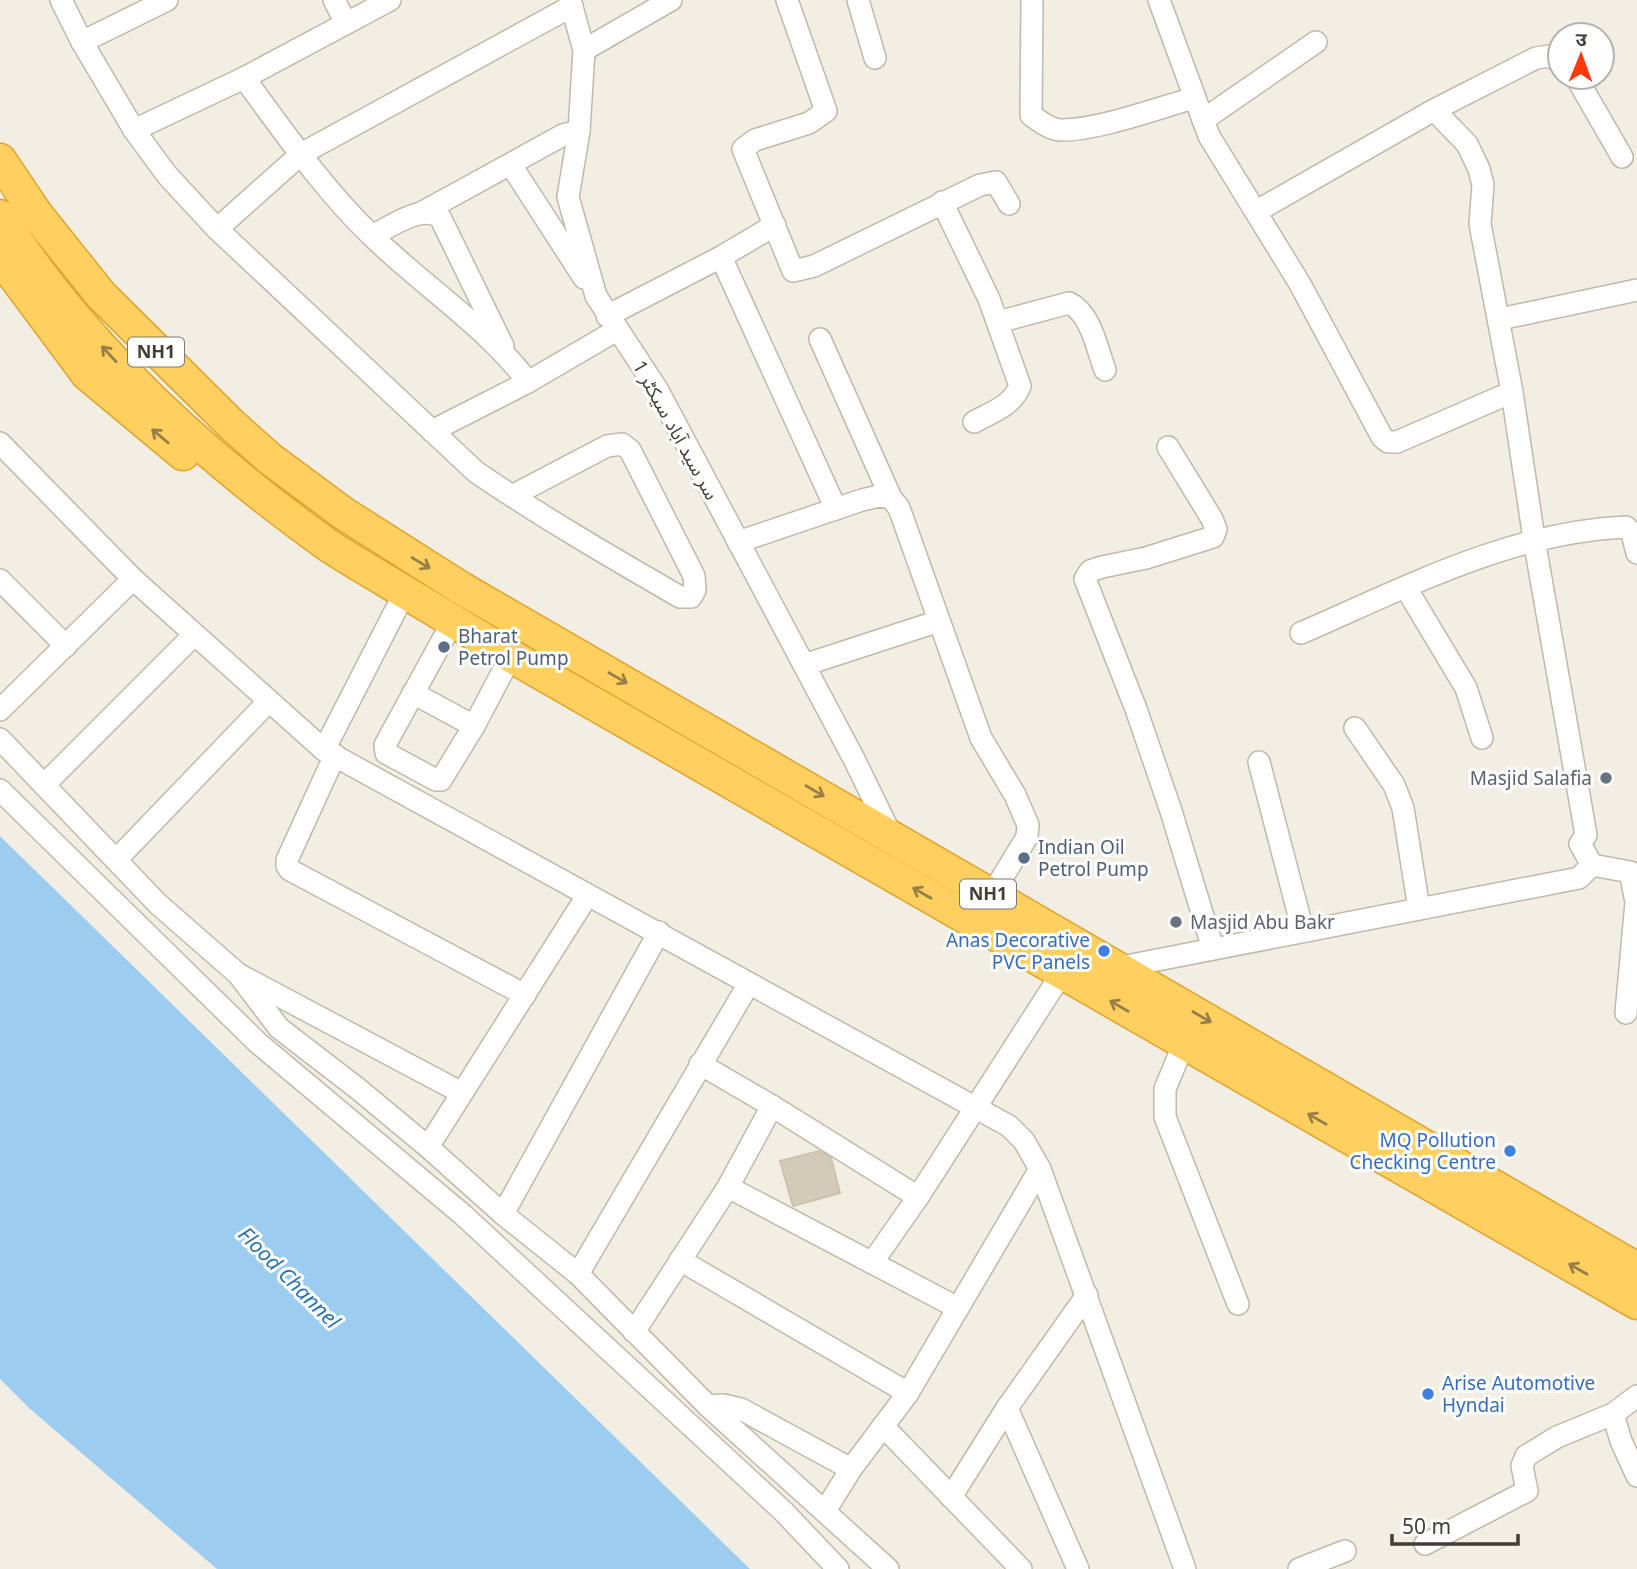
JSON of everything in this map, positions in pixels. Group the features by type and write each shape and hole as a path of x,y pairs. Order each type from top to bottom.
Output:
{"highway":[{"path":"0,136 55,219 140,322 278,446 349,504 378,536"},
{"name":"NH1","path":"0,160 68,257 141,337 269,458 343,513 482,600 1637,1269"},
{"name":"NH1","path":"0,216 56,294 127,373 226,465 327,544 511,656 1637,1303"},
{"path":"0,257 87,374 175,448 299,541 360,565"}],"street":[{"path":"61,0 82,42 134,130 167,175 217,229 432,431 476,471 512,496 680,597 691,597 695,590 694,576 630,450 622,444 607,446 512,496"},
{"path":"82,42 167,0"},
{"path":"334,0 346,23"},
{"path":"134,130 244,78 390,0"},
{"path":"584,50 671,0"},
{"path":"787,0 826,111 809,123 755,140 743,149 793,271 814,266 942,202 992,182 996,182 1009,204"},
{"path":"858,0 875,58"},
{"path":"1032,0 1031,115 1044,125 1058,130 1089,127 1194,98"},
{"path":"1159,0 1209,136 1300,284 1382,437 1388,442 1397,442 1513,392"},
{"path":"217,229 301,154 571,3"},
{"name":"سر سید آباد سیکٹر 1","path":"571,3 584,50 579,131 568,197 596,296 657,389 854,759 891,835"},
{"path":"1203,120 1316,42"},
{"path":"1257,211 1434,110 1536,58 1546,56"},
{"path":"244,78 328,189 372,236 507,355 528,382"},
{"path":"1584,91 1622,157"},
{"path":"1434,110 1467,144 1479,169 1483,186 1480,224 1513,392 1534,539 1586,835 1580,844 1592,865 1630,872 1636,902 1626,1013"},
{"path":"372,236 421,213 564,135 579,131"},
{"path":"511,165 596,296"},
{"path":"942,202 998,322 1020,386 1010,402 974,422"},
{"path":"421,213 432,212 440,217 507,355"},
{"path":"432,431 528,382 612,323 775,225"},
{"path":"721,257 836,509"},
{"path":"1500,319 1637,290"},
{"path":"998,322 1069,303 1077,306 1084,315 1105,370"},
{"path":"820,339 891,498 899,508 981,738 1015,795 1028,825 1027,837 991,896"},
{"path":"0,443 133,579 268,702 329,752 587,895 660,932 748,985 1009,1126 1024,1141 1040,1169 1185,1569"},
{"path":"1168,447 1212,519 1216,529 1213,537 1146,558 1102,567 1090,571 1085,579 1141,722 1213,949"},
{"path":"738,542 879,496 891,498"},
{"path":"1301,633 1460,564 1534,539 1626,527 1632,533 1637,553"},
{"path":"0,709 133,579"},
{"path":"0,580 66,646"},
{"path":"1406,588 1466,688 1482,738"},
{"path":"405,592 329,752 286,866 525,995"},
{"path":"453,621 384,745 386,753 436,780 441,780 474,726 511,656"},
{"path":"804,664 939,621"},
{"path":"44,785 194,635"},
{"path":"413,693 474,726"},
{"path":"116,860 268,702"},
{"path":"1354,727 1394,785 1403,808 1419,909"},
{"path":"0,739 158,904 238,974 279,1028 428,1147 503,1214 578,1274 708,1406 888,1569"},
{"path":"1259,762 1303,931"},
{"path":"0,790 258,1043 461,1214 784,1513 838,1569"},
{"path":"1116,968 1579,878 1592,865"},
{"path":"428,1147 587,895"},
{"path":"503,1214 660,932"},
{"path":"872,1263 918,1197 1062,973"},
{"path":"238,974 462,1093"},
{"path":"578,1274 748,985"},
{"path":"1184,1043 1165,1090 1165,1117 1237,1304"},
{"path":"699,1065 772,1106 918,1197"},
{"path":"634,1332 728,1187 772,1106"},
{"path":"825,1511 851,1469 908,1393 1040,1169"},
{"path":"728,1187 958,1308"},
{"path":"680,1260 908,1393"},
{"path":"951,1497 1007,1408 1087,1295"},
{"path":"1425,1544 1527,1491 1522,1466 1526,1456 1557,1437 1613,1414 1637,1396"},
{"path":"708,1406 723,1405 741,1409 851,1469"},
{"path":"1007,1408 1077,1569"},
{"path":"1613,1414 1621,1441 1637,1476"},
{"path":"883,1426 1021,1569"},
{"path":"1298,1569 1345,1552"}],"water":[{"name":"Flood Channel","path":"0,836 750,1569 217,1569 29,1408 0,1379"}],"building":[{"path":"819,1151 831,1158 840,1193 793,1206 780,1161"}],"place":[{"name":"Bharat Petrol Pump","path":"444,647"},
{"name":"Masjid Salafia","path":"1606,778"},
{"name":"Indian Oil Petrol Pump","path":"1024,858"},
{"name":"Masjid Abu Bakr","path":"1176,922"},
{"name":"Anas Decorative PVC Panels","path":"1104,951"},
{"name":"MQ Pollution Checking Centre","path":"1510,1151"},
{"name":"Arise Automotive Hyndai","path":"1428,1394"}]}
